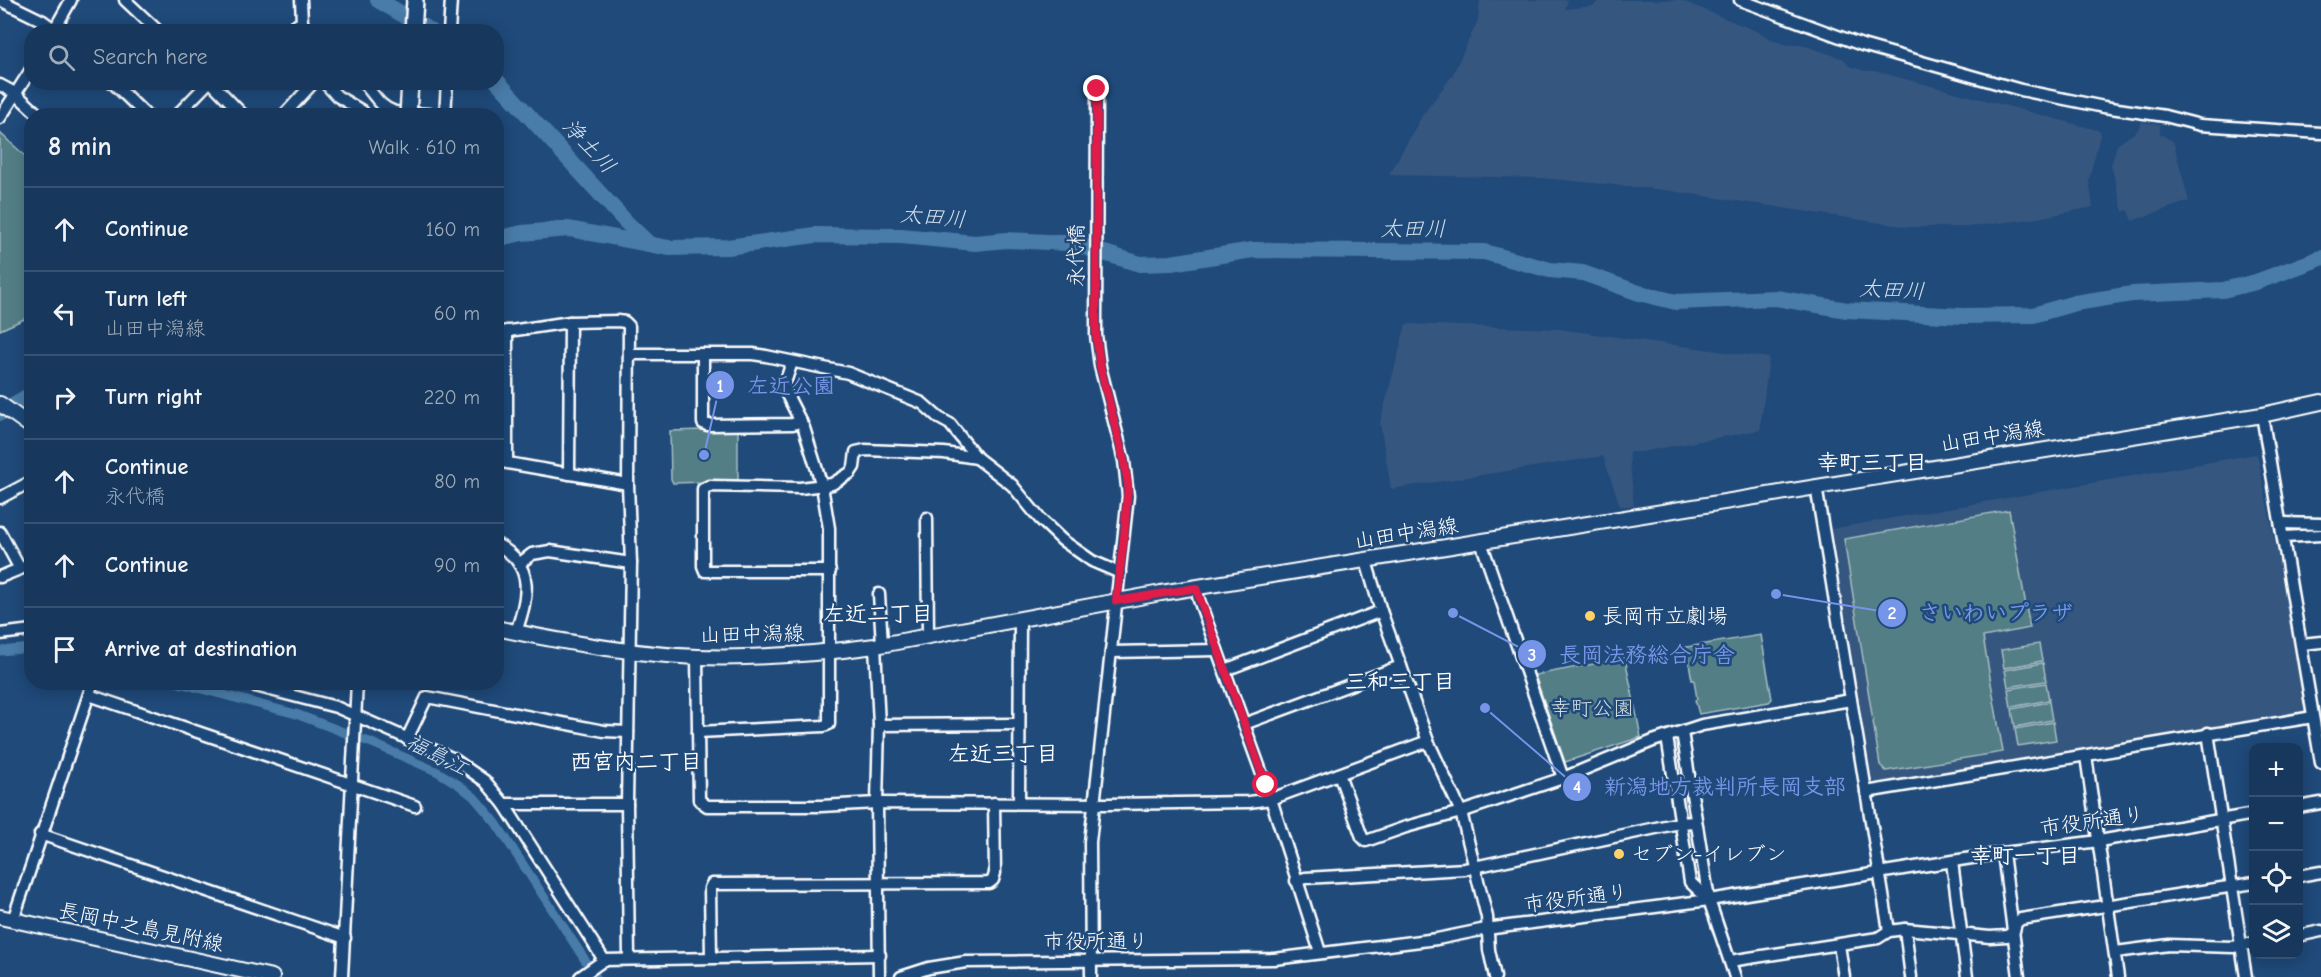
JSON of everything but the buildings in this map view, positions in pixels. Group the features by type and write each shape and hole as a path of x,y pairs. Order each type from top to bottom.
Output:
{"highway":[{"path":"414,24 416,0"},
{"path":"408,108 410,90"}],"main road":[{"name":"山田中潟線","path":"504,630 560,641 630,651 697,657 776,656 830,652 1116,601 2262,415 2321,402"},
{"path":"0,404 24,422"},
{"name":"長岡中之島見附線","path":"6,919 272,977"}],"street":[{"path":"0,0 43,24"},
{"path":"59,24 71,0"},
{"path":"125,0 150,24"},
{"path":"301,0 303,24"},
{"path":"449,24 451,0"},
{"path":"1740,0 1862,45 2021,90 2104,107 2165,116 2200,125 2321,133"},
{"path":"0,118 24,80"},
{"path":"0,85 15,93 31,108"},
{"name":"永代橋","path":"1091,977 1090,842 1128,496 1127,476 1100,366 1095,311 1097,89"},
{"path":"120,90 139,108"},
{"path":"184,108 202,90"},
{"path":"218,90 236,108"},
{"path":"290,108 307,90"},
{"path":"331,90 354,108"},
{"path":"369,90 384,108"},
{"path":"445,108 447,90"},
{"path":"504,332 570,322 618,321 625,322 629,332 628,484 631,563 627,804 629,958"},
{"path":"570,322 570,474"},
{"path":"630,354 753,354 848,373 922,403 939,418 950,424 977,458 1012,485 1040,519 1062,540 1092,561 1120,573"},
{"path":"703,354 703,423 707,425 793,424 801,421"},
{"path":"698,732 829,724 829,528 822,486 801,421 785,391 784,383 792,362"},
{"path":"2262,415 2321,763"},
{"path":"830,572 705,571 703,566 703,489 709,486 822,486 832,484 850,473 854,467 856,452 865,450 944,453 977,458"},
{"path":"504,462 628,484"},
{"path":"0,498 24,485"},
{"path":"1816,486 1889,931"},
{"path":"927,518 928,636"},
{"path":"2282,523 2321,524"},
{"path":"0,532 20,569"},
{"path":"2284,537 2321,534"},
{"path":"1481,542 1563,778"},
{"path":"504,549 510,552 519,564 525,578 525,605 516,632"},
{"path":"519,564 532,554 550,551 631,563"},
{"path":"1366,561 1381,611 1428,741 1461,812 1487,917 1486,929 1495,977"},
{"path":"0,577 24,567"},
{"path":"1196,588 1271,799 1320,952"},
{"path":"879,594 877,803 879,977"},
{"path":"1225,670 1381,611"},
{"path":"1019,803 1020,619"},
{"path":"0,634 24,631"},
{"path":"2302,644 2321,642"},
{"path":"1111,652 1217,650"},
{"path":"697,657 699,800 707,806 1249,802 1271,799 1428,741"},
{"path":"1244,724 1401,666"},
{"path":"6,919 40,834 90,690"},
{"path":"271,690 336,707 355,718 464,764 485,781 504,804 601,962"},
{"path":"342,977 357,690"},
{"path":"89,694 415,806"},
{"path":"407,739 427,697 604,730 628,732"},
{"path":"1339,774 1362,837 1366,841 1563,778 1666,736 1702,725 1851,700"},
{"path":"1866,792 2313,717"},
{"path":"879,724 1019,724"},
{"path":"1682,732 1708,900 1735,977"},
{"path":"2208,733 2234,886 2248,944 2246,977"},
{"path":"1666,736 1690,882 1708,900"},
{"path":"2086,756 2118,977"},
{"path":"711,957 710,888 712,884 989,883 993,880 995,873 994,803"},
{"path":"2303,806 2321,803"},
{"path":"504,804 627,804"},
{"name":"市役所通り","path":"901,977 929,968 966,962 1274,959 1437,939 1486,929 1708,900 2003,853 2098,841 2249,815"},
{"path":"1296,881 1305,878 1475,867 1679,823 1695,822"},
{"path":"40,834 345,938"},
{"path":"2003,853 2019,977"},
{"path":"1952,862 1967,977"},
{"path":"2303,875 2321,872"},
{"path":"1730,961 1878,938 1889,931 1905,929 1990,937 2007,936 2021,919 2249,884"},
{"path":"1905,929 1911,977"},
{"path":"2303,935 2321,931"},
{"path":"2116,952 2169,945 2248,944"},
{"path":"1839,945 1844,977"},
{"path":"581,976 601,962 629,958 880,955"}],"shaded area":[{"path":"1480,0 1568,0 1565,9 1593,6 1600,0 1680,0 1761,33 1772,40 1788,45 1800,44 1844,59 1849,66 1865,71 1875,71 2101,131 2089,180 2093,207 2038,218 1968,227 1908,227 1665,190 1542,178 1389,175 1422,116 1452,76 1478,20"},
{"path":"2141,122 2160,124 2160,134 2173,141 2189,201 2132,221 2128,210 2123,212 2111,165 2117,145 2138,130"},
{"path":"1406,324 1559,329 1769,358 1760,430 1641,452 1629,452 1634,506 1620,506 1603,456 1391,489 1380,423"},
{"path":"2256,454 2295,645 2305,713 1878,784 1872,779 1831,529"}],"green space":[{"path":"0,133 24,155 24,319 0,330"},
{"path":"738,429 738,481 673,483 670,431"},
{"path":"2009,510 2030,628 1983,637 2003,752 1886,771 1880,765 1844,539"},
{"path":"1761,635 1772,699 1769,702 1699,714 1686,647"},
{"path":"2039,644 2042,661 2004,668 2001,650"},
{"name":"幸町公園","path":"1625,658 1641,737 1565,762 1535,675"},
{"path":"2043,663 2046,681 2008,687 2005,670"},
{"path":"2046,683 2049,700 2011,707 2008,689"},
{"path":"2049,702 2052,720 2015,727 2012,709"},
{"path":"2053,722 2056,740 2018,746 2015,729"}],"waterway":[{"name":"浄土川","path":"378,0 418,24"},
{"name":"浄土川","path":"504,89 648,243"},
{"name":"太田川","path":"504,237 522,233 569,229 669,248 728,247 815,235 901,236 975,243 1007,240 1067,243 1140,264 1171,263 1253,250 1484,252 1550,270 1583,273 1639,293 1676,302 1776,298 1847,310 1963,316 2033,315 2075,303 2132,294 2223,290 2256,282 2321,258"},
{"name":"太田川","path":"0,413 24,399"},
{"path":"2292,529 2310,529"},
{"name":"福島江","path":"0,651 24,649"},
{"name":"福島江","path":"205,690 296,714 372,743 438,772 459,785 474,797 496,823 596,977"}],"place":[{"name":"左近公園","path":"704,455"},
{"name":"さいわいプラザ","path":"1776,594"},
{"name":"長岡法務総合庁舎","path":"1453,613"},
{"name":"長岡市立劇場","path":"1590,616"},
{"name":"新潟地方裁判所長岡支部","path":"1485,708"},
{"name":"セブン-イレブン","path":"1619,854"}],"district":[{"name":"幸町三丁目","path":"1872,463"},
{"name":"左近二丁目","path":"878,614"},
{"name":"三和三丁目","path":"1400,682"},
{"name":"左近三丁目","path":"1003,754"},
{"name":"西宮内二丁目","path":"636,762"},
{"name":"幸町一丁目","path":"2025,856"}],"route":[{"path":"1097,89 1096,334 1100,366 1127,476 1128,496 1116,601 1196,588 1266,785"}]}
